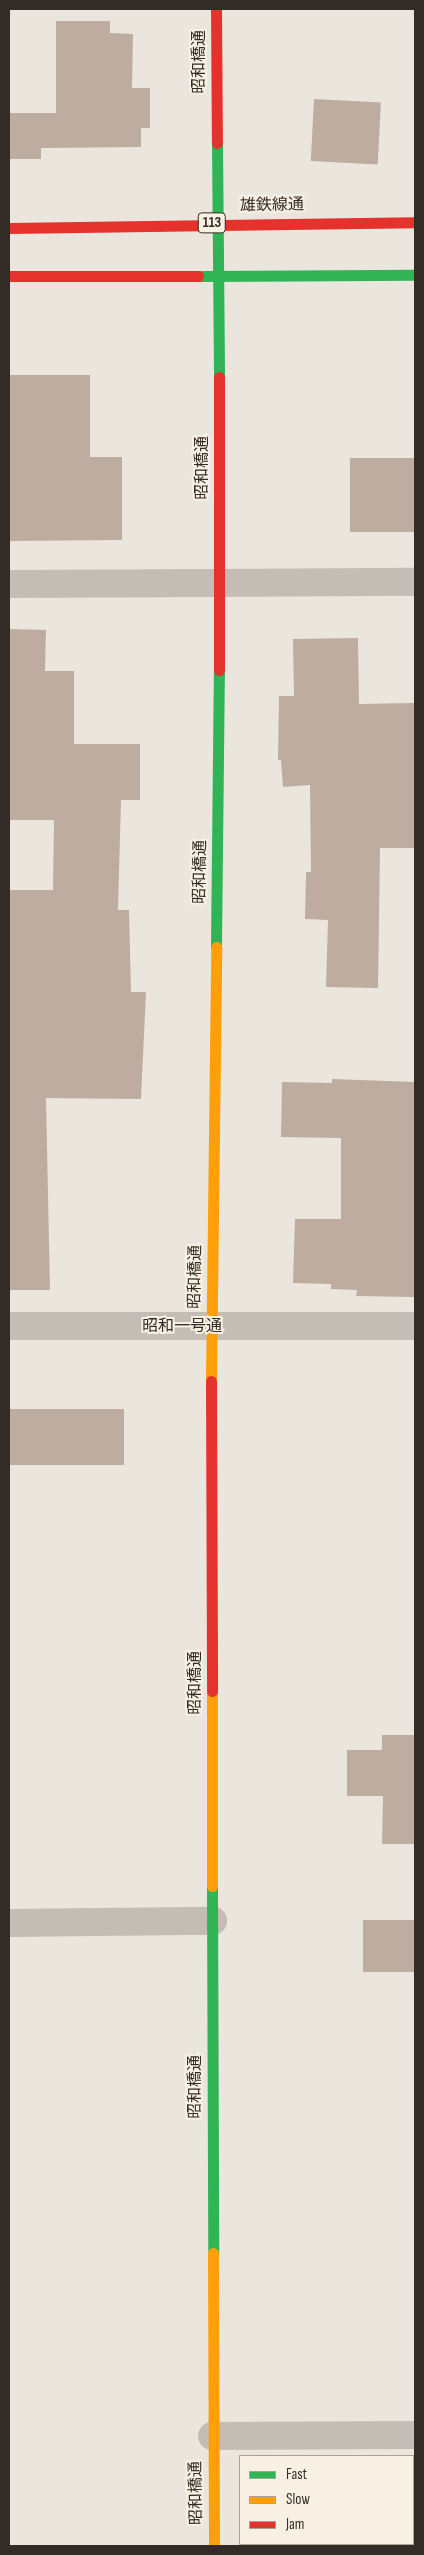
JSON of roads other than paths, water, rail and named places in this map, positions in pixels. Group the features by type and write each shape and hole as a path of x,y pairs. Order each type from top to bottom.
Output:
{"street":[{"name":"昭和橋通","path":"214,2546 212,2436 211,1328 220,583 216,9"},
{"name":"雄鉄線通","path":"9,228 216,223 415,222"},
{"path":"9,276 415,275"},
{"path":"9,584 415,582"},
{"name":"昭和一号通","path":"9,1326 211,1328 415,1326"},
{"path":"9,1922 213,1921"},
{"path":"212,2436 415,2435"}]}
